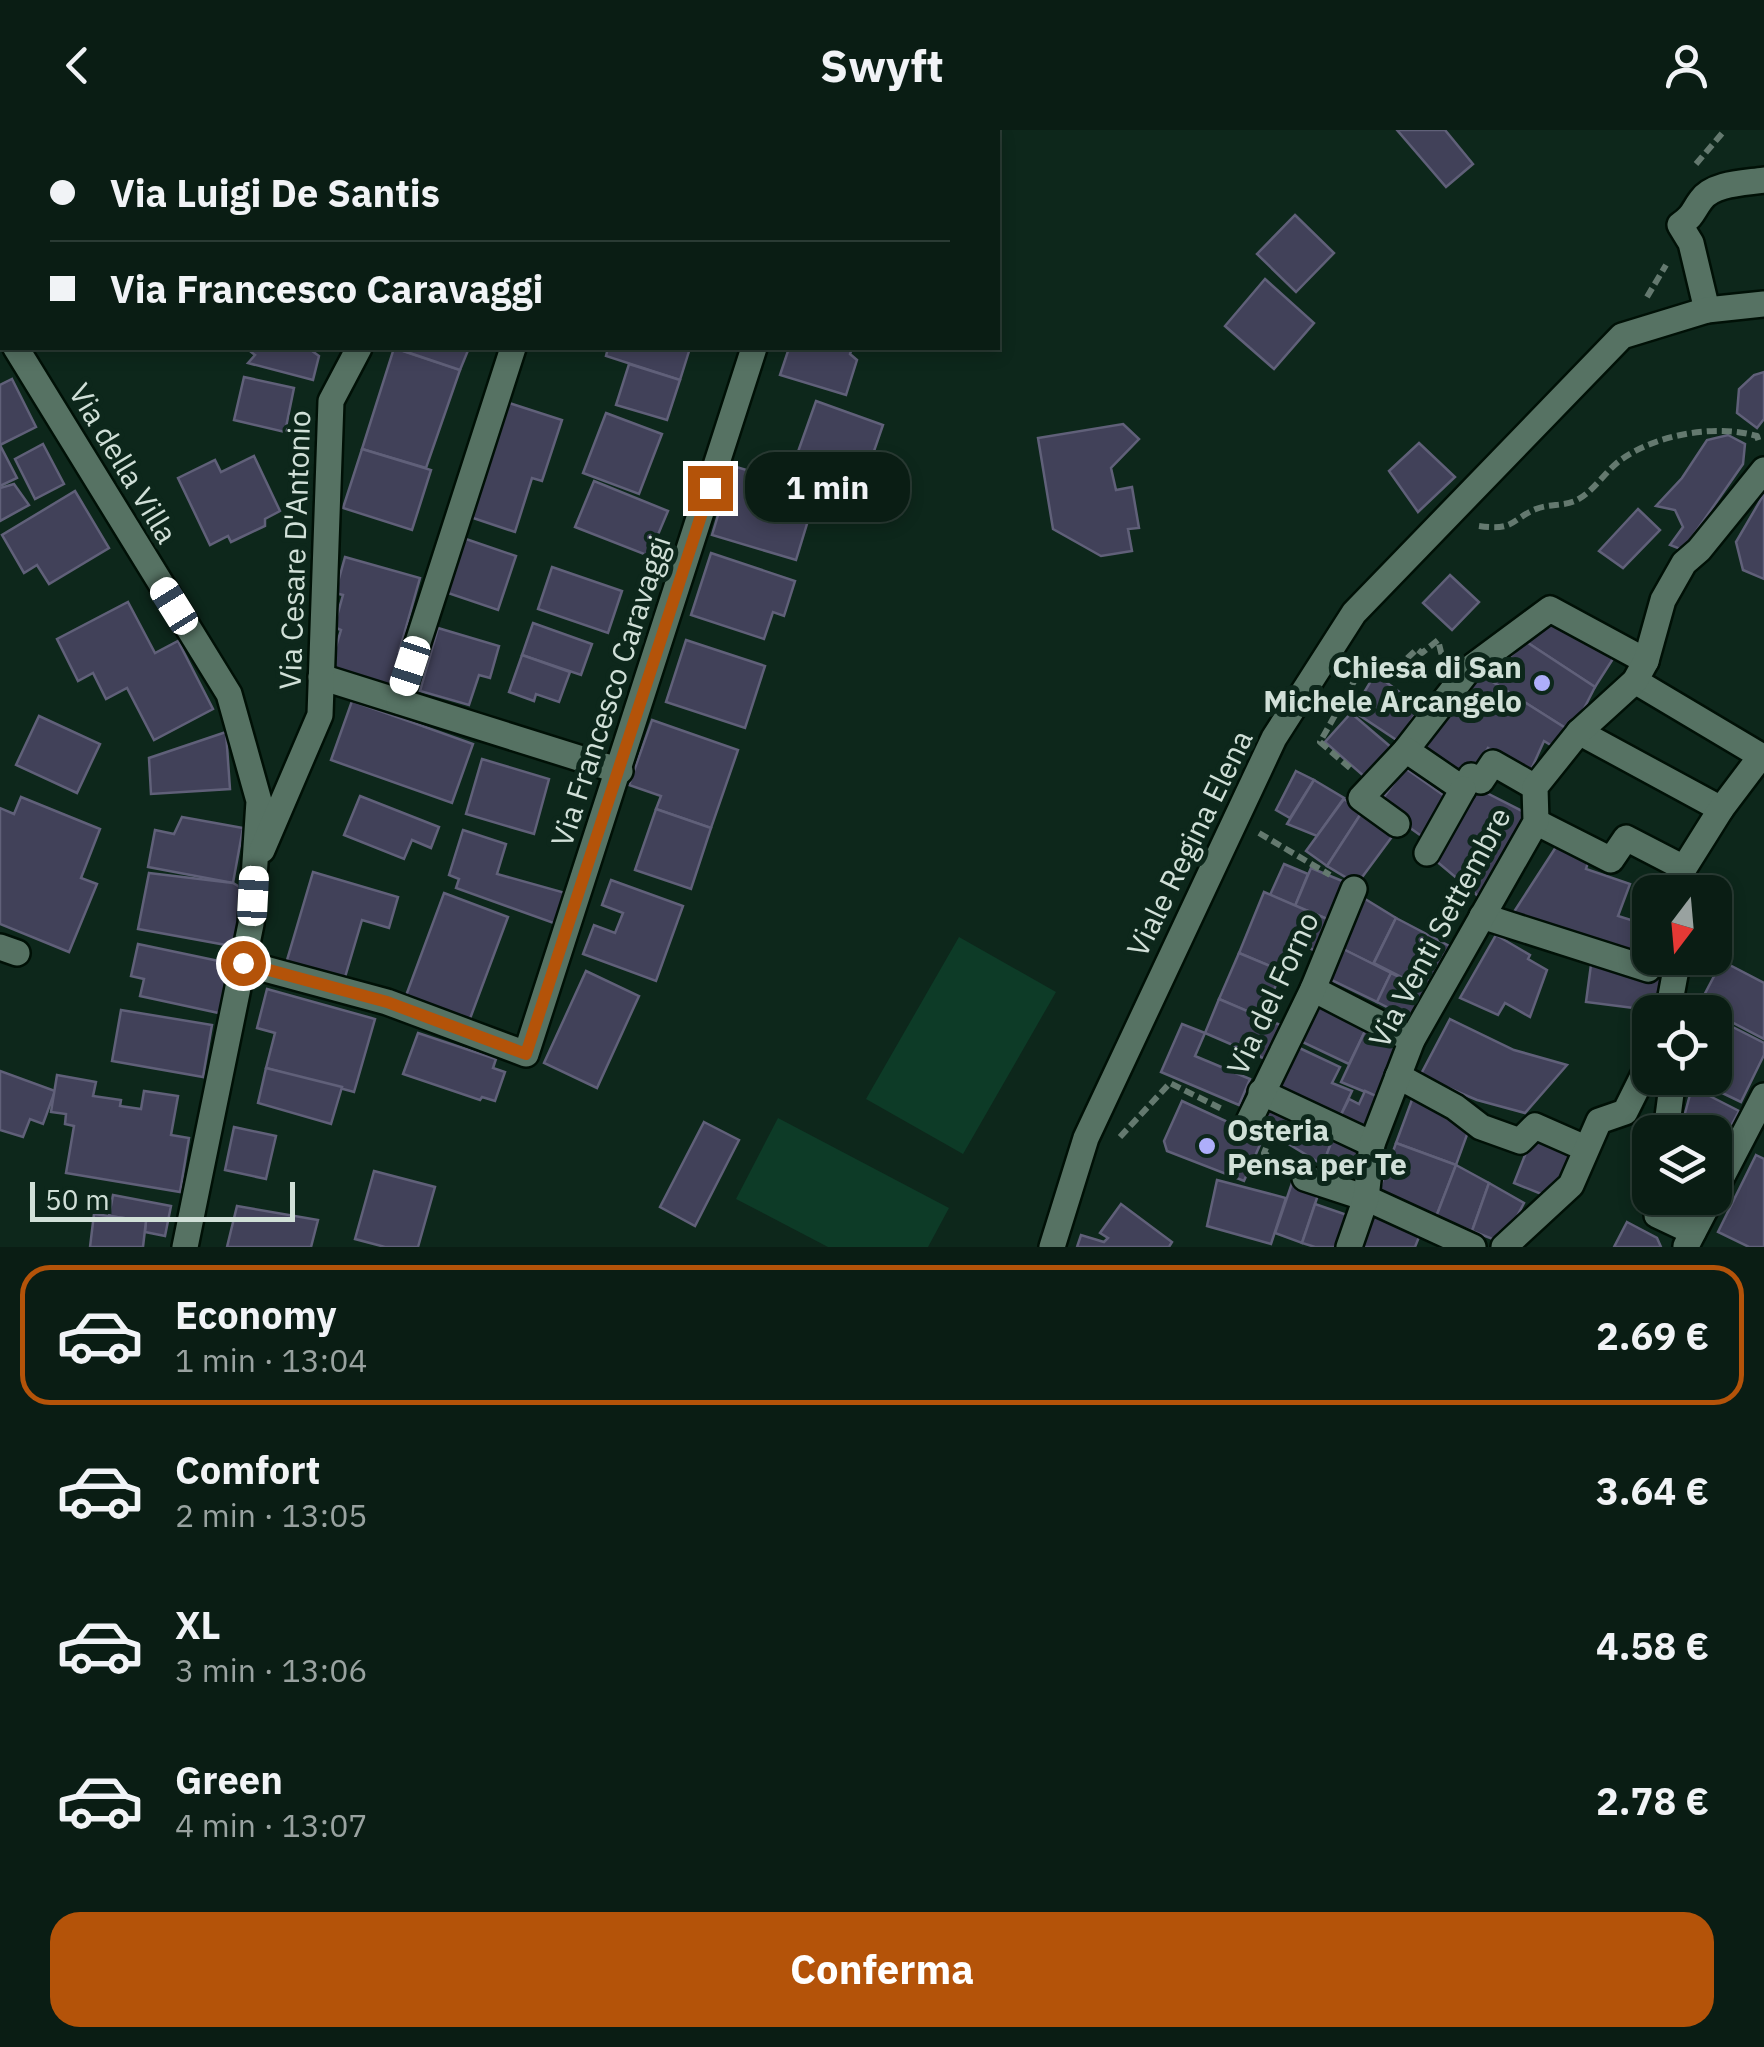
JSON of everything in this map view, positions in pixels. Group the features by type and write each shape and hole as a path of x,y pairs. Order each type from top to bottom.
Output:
{"street":[{"path":"1764,180 1715,189 1700,202 1694,215 1680,225 1691,242 1707,310 1764,304"},
{"name":"Viale Regina Elena","path":"1052,1247 1086,1138 1274,738 1354,613 1622,336 1707,310"},
{"name":"Via della Villa","path":"17,350 230,694 258,801 251,924 185,1247"},
{"name":"Via Cesare D'Antonio","path":"254,868 320,715 331,402 358,350"},
{"path":"399,701 511,350"},
{"name":"Via Francesco Caravaggi","path":"243,963 387,1002 526,1054 753,350"},
{"path":"1640,671 1663,600 1684,563 1699,550 1762,461"},
{"path":"1397,824 1362,798 1406,750 1469,669 1550,609 1761,756 1684,868 1626,838 1611,860 1536,822"},
{"name":"Via Venti Settembre","path":"1349,1247 1366,1198 1372,1144 1412,1040 1536,822 1535,786 1578,732 1640,671"},
{"path":"322,677 620,771"},
{"path":"1578,732 1721,809"},
{"path":"1406,750 1463,789"},
{"path":"1427,852 1471,776 1480,782 1493,763 1535,786"},
{"name":"Via del Forno","path":"1248,1124 1313,988 1354,890"},
{"path":"1482,916 1648,969 1655,961 1677,964 1672,995"},
{"path":"1313,988 1412,1040"},
{"path":"1398,1076 1455,1107 1481,1127 1520,1141 1535,1126 1585,1148"},
{"path":"1261,1092 1372,1144"},
{"path":"1504,1247 1571,1186 1599,1121 1626,1112 1634,1095"},
{"path":"1732,1158 1763,1099"},
{"path":"1304,1178 1366,1198 1473,1247"},
{"path":"1656,1215 1689,1240 1702,1215"}],"path":[{"path":"1456,509 1454,524 1498,528 1520,521 1535,509 1577,500 1622,459 1656,441 1740,431 1758,436 1762,461"},
{"path":"1306,690 1377,662 1398,667 1418,649 1422,653 1438,640 1441,669"},
{"path":"1361,668 1320,742 1372,787"},
{"path":"1236,820 1354,890"},
{"path":"1076,1168 1126,1133 1170,1082 1271,1138 1264,1153 1304,1178"}],"green space":[{"path":"959,937 1056,992 963,1154 866,1099"},
{"path":"778,1118 949,1208 928,1247 828,1247 736,1199"}],"building":[{"path":"1397,130 1445,130 1473,164 1446,187"},
{"path":"1295,215 1334,253 1296,292 1257,254"},
{"path":"1265,279 1314,323 1274,369 1225,326"},
{"path":"249,350 311,350 319,356 313,380 248,363 255,355"},
{"path":"393,350 460,370 426,468 362,449"},
{"path":"401,350 468,350 460,370"},
{"path":"608,350 689,350 680,380 606,356"},
{"path":"788,350 851,350 850,354 857,360 846,395 780,375"},
{"path":"629,364 680,380 667,420 616,405"},
{"path":"1764,372 1764,419 1757,428 1737,413 1739,389 1754,375"},
{"path":"244,377 294,388 285,432 234,420"},
{"path":"12,379 36,427 0,445 0,385"},
{"path":"500,400 562,420 542,481 532,478 515,532 461,514"},
{"path":"816,401 883,425 862,486 794,463"},
{"path":"606,413 662,434 639,494 583,473"},
{"path":"1123,424 1139,439 1111,468 1116,490 1132,487 1139,528 1128,529 1132,551 1101,556 1053,529 1038,438"},
{"path":"1728,435 1745,444 1743,464 1683,550 1670,545 1683,527 1675,510 1656,506 1682,478 1707,440"},
{"path":"1419,443 1455,477 1418,512 1389,471"},
{"path":"43,444 64,484 35,499 15,459"},
{"path":"0,445 17,478 0,486"},
{"path":"362,449 431,470 412,530 343,508"},
{"path":"254,456 280,511 265,519 265,526 231,542 228,536 210,545 178,478 215,460 221,472"},
{"path":"733,466 817,491 796,560 712,535"},
{"path":"594,481 668,511 649,556 575,527"},
{"path":"14,484 29,505 0,521 0,488"},
{"path":"75,491 109,548 49,584 37,565 24,573 2,535"},
{"path":"1764,494 1764,579 1743,570 1736,542"},
{"path":"1638,509 1660,530 1623,568 1599,551"},
{"path":"463,538 516,556 498,610 445,592"},
{"path":"711,553 795,581 784,616 773,612 764,639 691,615"},
{"path":"345,557 420,578 399,652 404,654 395,689 329,670 341,630 334,627 343,595 335,593"},
{"path":"552,567 622,591 608,633 538,609"},
{"path":"1450,575 1479,602 1452,630 1423,603"},
{"path":"128,602 155,653 178,641 213,709 154,740 127,688 106,699 93,673 78,681 57,639"},
{"path":"1555,616 1618,651 1595,687 1525,641"},
{"path":"533,623 592,644 581,675 522,655"},
{"path":"438,628 499,646 490,678 479,675 469,705 420,691"},
{"path":"686,640 765,666 745,728 666,702"},
{"name":"Chiesa di San Michele Arcangelo","path":"1525,641 1595,687 1572,732 1489,680"},
{"path":"522,655 570,672 559,702 536,694 534,701 509,692"},
{"path":"1375,674 1420,707 1398,741 1353,711"},
{"path":"1480,674 1567,729 1554,747 1544,741 1530,772 1488,748 1474,772 1463,776 1425,749 1459,692"},
{"path":"352,701 473,744 452,803 331,760"},
{"path":"1351,713 1392,748 1366,778 1325,742"},
{"path":"39,716 100,744 77,793 16,765"},
{"path":"652,720 738,750 711,828 656,809 661,796 629,785"},
{"path":"226,732 230,789 151,794 149,758"},
{"path":"482,759 549,779 534,834 466,814"},
{"path":"1405,768 1453,802 1427,840 1378,805"},
{"path":"1296,771 1314,780 1290,818 1276,810"},
{"path":"1314,780 1344,798 1317,836 1287,824"},
{"path":"1477,788 1528,814 1484,901 1435,860"},
{"path":"360,796 439,827 431,848 412,840 404,859 344,835"},
{"path":"21,797 100,829 81,878 97,884 69,952 0,924 0,808 14,814"},
{"path":"1344,799 1362,812 1327,866 1306,851"},
{"path":"656,809 711,828 691,889 635,870"},
{"path":"1362,812 1397,830 1357,884 1327,866"},
{"path":"182,817 243,828 233,883 148,867 155,830 174,834"},
{"path":"463,830 506,844 497,874 569,894 559,925 456,888 459,879 449,875"},
{"path":"1556,847 1590,856 1586,869 1630,884 1618,916 1632,920 1632,953 1510,918"},
{"path":"1284,864 1308,874 1295,906 1270,895"},
{"path":"1311,868 1352,885 1337,923 1295,906"},
{"path":"313,872 398,897 389,928 362,920 343,984 285,967"},
{"path":"149,873 233,883 248,892 237,947 138,929"},
{"path":"611,880 683,906 656,981 583,954 594,925 615,933 623,913 602,905"},
{"path":"1264,892 1308,911 1282,971 1239,953"},
{"path":"444,893 508,917 468,1024 404,1001"},
{"path":"1357,894 1396,918 1373,964 1337,946"},
{"path":"1308,911 1337,923 1323,954 1295,942"},
{"path":"1396,918 1457,950 1435,994 1374,963"},
{"path":"1496,935 1547,970 1530,1017 1505,1003 1498,1015 1460,998"},
{"path":"138,944 233,964 223,1014 140,996 144,979 131,976"},
{"path":"1337,946 1391,973 1377,1002 1323,976"},
{"path":"1239,953 1282,971 1262,1018 1219,999"},
{"path":"1592,957 1632,961 1632,975 1663,975 1660,995 1632,995 1632,1008 1586,1002"},
{"path":"1732,966 1764,983 1764,1039 1732,1022 1732,995 1704,995 1715,975 1732,975"},
{"path":"586,971 639,996 597,1088 544,1063"},
{"path":"1391,973 1435,994 1420,1024 1377,1002"},
{"path":"267,989 375,1019 354,1092 266,1068 275,1033 257,1028"},
{"path":"1219,999 1285,1027 1270,1061 1205,1033"},
{"path":"1313,1004 1366,1029 1349,1064 1296,1039"},
{"path":"121,1010 212,1025 203,1077 112,1061"},
{"path":"1450,1019 1514,1050 1567,1065 1525,1113 1477,1100 1420,1076"},
{"path":"1182,1024 1205,1033 1195,1056 1250,1079 1239,1105 1161,1072"},
{"path":"1732,1027 1764,1043 1764,1055 1741,1102 1726,1095 1732,1095"},
{"path":"1366,1029 1404,1047 1385,1100 1341,1082"},
{"path":"418,1033 496,1059 493,1068 505,1072 495,1101 482,1097 480,1100 403,1074"},
{"path":"1293,1045 1340,1067 1332,1083 1352,1091 1337,1123 1271,1091"},
{"path":"266,1068 342,1087 331,1124 258,1103"},
{"path":"0,1071 55,1091 43,1124 30,1119 23,1137 0,1130"},
{"path":"57,1075 96,1082 93,1096 121,1100 120,1106 141,1109 144,1091 178,1096 171,1135 189,1138 180,1192 66,1173 74,1126 65,1124 66,1114 51,1112"},
{"path":"1365,1091 1385,1100 1368,1135 1338,1121 1349,1099 1359,1104"},
{"path":"1690,1095 1708,1095 1739,1111 1732,1124 1732,1115 1685,1115"},
{"path":"1413,1097 1452,1111 1468,1132 1456,1165 1396,1143"},
{"path":"1182,1101 1263,1138 1244,1181 1167,1151 1164,1141"},
{"path":"1266,1102 1334,1135 1323,1165 1254,1123"},
{"path":"704,1122 739,1140 695,1226 660,1207"},
{"path":"234,1127 276,1136 266,1179 225,1170"},
{"path":"1334,1135 1364,1145 1349,1187 1319,1175"},
{"path":"1533,1135 1577,1155 1566,1181 1544,1195 1514,1183"},
{"path":"1396,1143 1456,1165 1436,1217 1377,1196"},
{"path":"1756,1155 1764,1159 1764,1247 1749,1247 1718,1232 1726,1215 1732,1215 1732,1204"},
{"path":"1456,1165 1489,1183 1472,1231 1436,1217"},
{"path":"374,1171 435,1187 418,1247 385,1247 355,1239"},
{"path":"1217,1180 1286,1198 1271,1244 1207,1226"},
{"path":"1293,1180 1320,1189 1302,1243 1275,1233"},
{"path":"1489,1183 1524,1203 1503,1243 1472,1231"},
{"path":"113,1195 171,1206 165,1236 145,1232 146,1221 109,1216"},
{"path":"1121,1204 1172,1242 1169,1247 1077,1247 1081,1235 1104,1242 1108,1238 1100,1233"},
{"path":"1315,1204 1350,1216 1340,1247 1302,1243"},
{"path":"237,1206 318,1220 311,1247 227,1247"},
{"path":"1369,1210 1421,1232 1415,1247 1354,1247"},
{"path":"94,1214 146,1221 143,1247 90,1247"},
{"path":"1627,1222 1657,1238 1661,1247 1614,1247"}],"place":[{"name":"Chiesa di San Michele Arcangelo","path":"1542,683"},
{"name":"Osteria Pensa per Te","path":"1207,1146"}],"route":[{"path":"243,963 387,1002 526,1054 710,488"}]}
